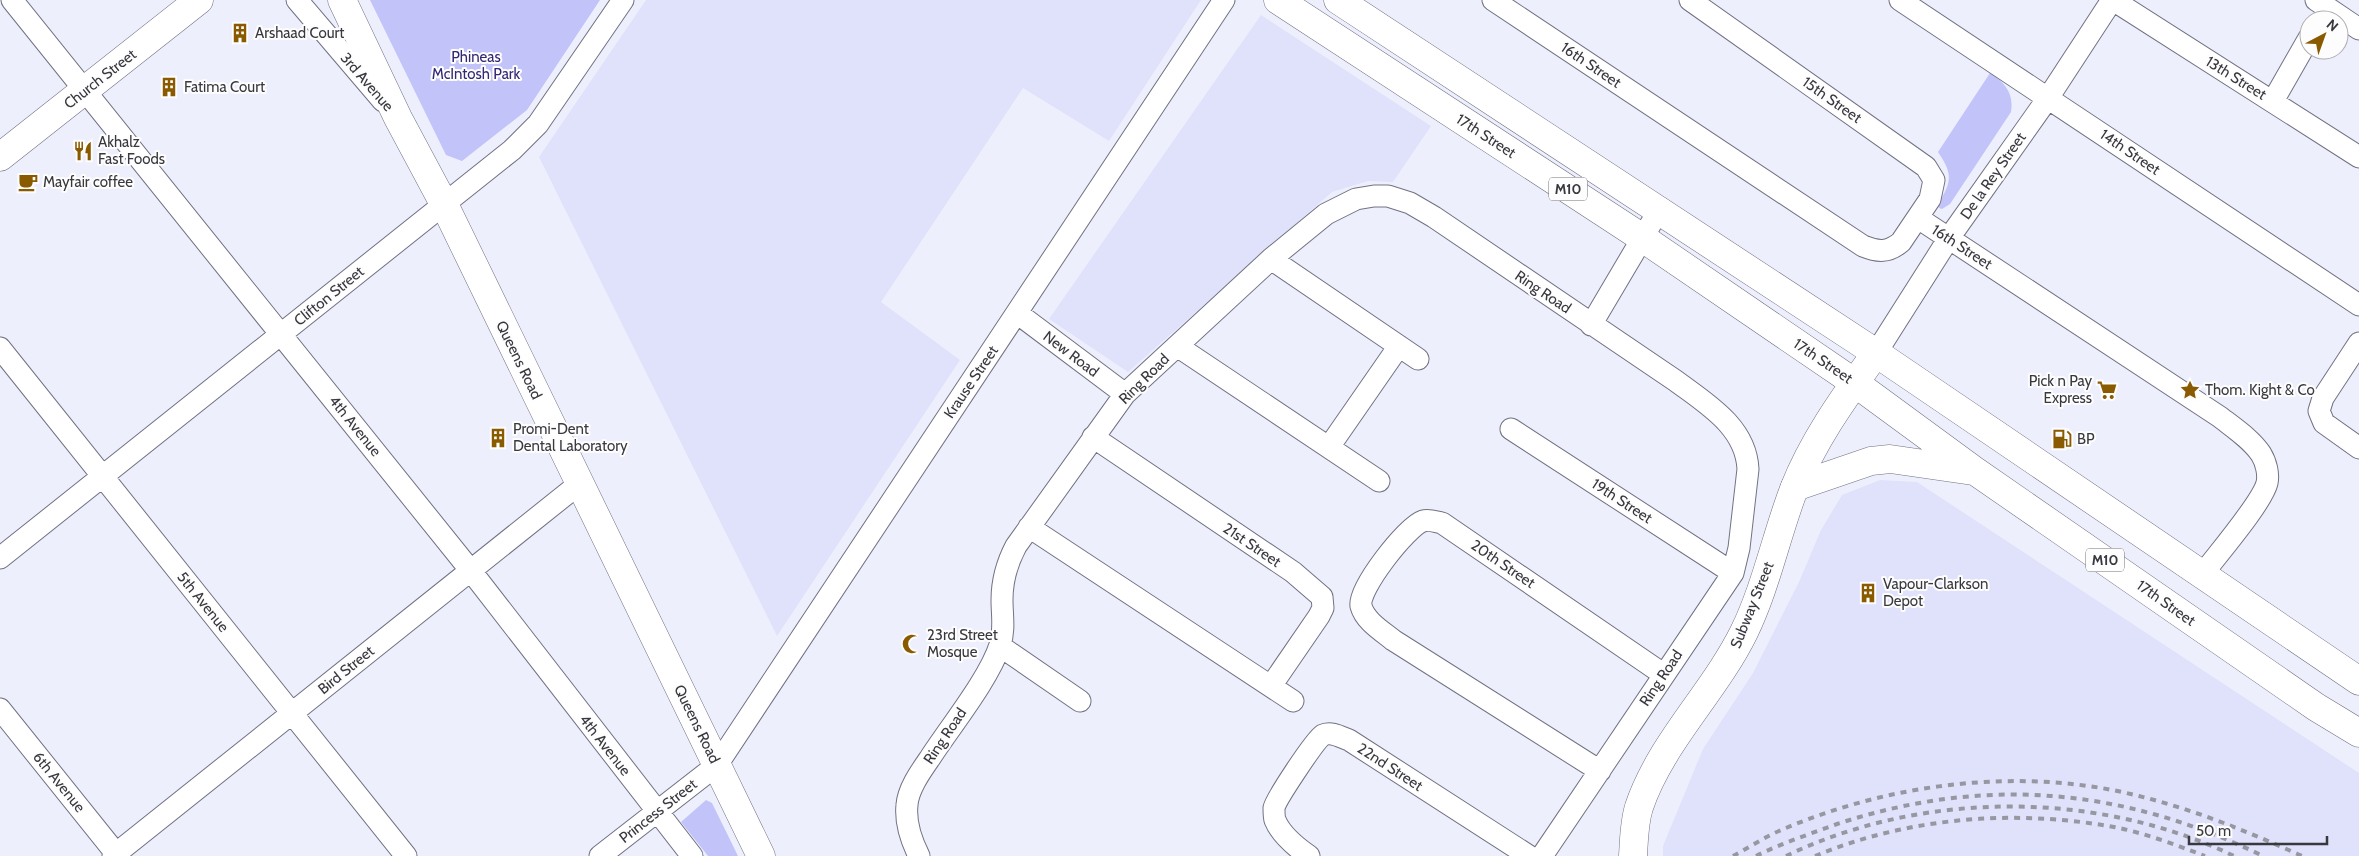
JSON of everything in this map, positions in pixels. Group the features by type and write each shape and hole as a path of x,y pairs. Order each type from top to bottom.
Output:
{"main road":[{"name":"Church Street","path":"0,157 199,0"},
{"name":"Queens Road","path":"342,0 398,118 444,204 761,856"},
{"name":"17th Street","path":"1278,0 1641,237 1855,383 1975,471 2316,707 2359,733"},
{"name":"M10","path":"1338,0 1876,353 2359,681"},
{"name":"Subway Street","path":"1633,856 1638,809 1645,791 1662,759 1744,632 1762,586 1795,487 1822,433 1876,353"},
{"path":"1795,487 1871,461 1890,459 1975,471"}],"street":[{"name":"4th Avenue","path":"12,0 471,571 692,856"},
{"name":"3rd Avenue","path":"297,0 398,118"},
{"name":"Clifton Street","path":"0,558 512,150 538,124 623,0"},
{"name":"Krause Street","path":"717,765 1224,0"},
{"name":"16th Street","path":"1493,0 1863,246 1876,252 1883,252 1895,247 1918,218 2220,417 2246,438 2260,454 2268,473 2267,484 2256,503 2202,575"},
{"name":"15th Street","path":"1690,0 1926,167 1934,180 1933,191 1918,218"},
{"name":"14th Street","path":"1900,0 2359,305"},
{"name":"De la Rey Street","path":"1876,353 1949,238 2048,98 2112,0"},
{"name":"13th Street","path":"2112,0 2359,157"},
{"path":"2324,7 2359,29"},
{"path":"2273,101 2299,56"},
{"name":"Ring Road","path":"919,856 912,842 907,820 907,804 910,793 923,768 989,669 1000,646 1004,630 1002,600 1004,572 1016,546 1125,394 1271,259 1326,214 1338,206 1356,199 1374,196 1388,196 1410,203 1434,217 1709,405 1731,425 1741,441 1748,458 1740,548 1733,572 1542,856"},
{"path":"1591,324 1641,237 1659,210"},
{"path":"1271,259 1418,359"},
{"name":"New Road","path":"1017,313 1125,394"},
{"path":"2359,343 2323,398 2319,411 2324,423 2359,448"},
{"path":"1177,346 1379,481"},
{"path":"1329,447 1399,346"},
{"name":"5th Avenue","path":"0,348 406,856"},
{"name":"19th Street","path":"1511,429 1733,572"},
{"name":"21st Street","path":"1093,437 1293,572 1322,597 1323,608 1319,616 1271,686"},
{"name":"Bird Street","path":"116,855 579,484"},
{"name":"20th Street","path":"1600,771 1393,640 1369,619 1360,605 1361,598 1374,575 1409,529 1422,521 1431,520 1442,523 1664,674"},
{"path":"1030,527 1293,701"},
{"path":"1000,646 1080,701"},
{"name":"6th Avenue","path":"0,709 116,855"},
{"name":"22nd Street","path":"1309,856 1298,848 1282,831 1275,820 1274,809 1278,799 1318,740 1329,734 1349,740 1529,856"},
{"name":"Princess Street","path":"600,856 717,765"}],"shaded area":[{"path":"646,0 1201,0 1109,141 1023,88 881,302 960,360 777,636 539,157"},
{"path":"1261,15 1431,126 1393,182 1368,181 1332,192 1128,372 1049,319"},
{"path":"1880,480 1917,482 2359,773 2359,856 1663,856 1663,846 1703,749 1753,673 1799,582 1821,530 1842,495"}],"green space":[{"name":"Phineas McIntosh Park","path":"370,0 600,0 527,110 462,161 446,155"},
{"path":"1990,73 2004,85 2010,94 2011,112 1950,204 1942,209 1939,208 1938,204 1946,190 1949,178 1946,166 1938,152"},
{"path":"706,800 712,803 738,856 708,856 681,822"}],"railway":[{"path":"1733,856 1779,831 1821,814 1865,801 1910,791 1956,784 2003,781 2049,782 2094,787 2139,796 2222,822 2302,856"},
{"path":"1756,856 1837,824 1892,809 1947,799 2000,795 2053,796 2106,803 2158,815 2211,833 2263,856"},
{"path":"1786,856 1839,834 1895,819 1952,810 2010,806 2068,810 2125,819 2181,834 2234,856"},
{"path":"1815,856 1887,832 1963,820 2001,818 2077,821 2114,827 2149,836 2205,856"}],"place":[{"name":"Arshaad Court","path":"240,33"},
{"name":"Fatima Court","path":"169,87"},
{"name":"Akhalz Fast Foods","path":"83,151"},
{"name":"Mayfair coffee","path":"28,182"},
{"name":"Pick n Pay Express","path":"2107,390"},
{"name":"Thom. Kight & Co","path":"2190,390"},
{"name":"Promi-Dent Dental Laboratory","path":"498,438"},
{"name":"BP","path":"2062,439"},
{"name":"Vapour-Clarkson Depot","path":"1868,593"},
{"name":"23rd Street Mosque","path":"912,644"}]}
